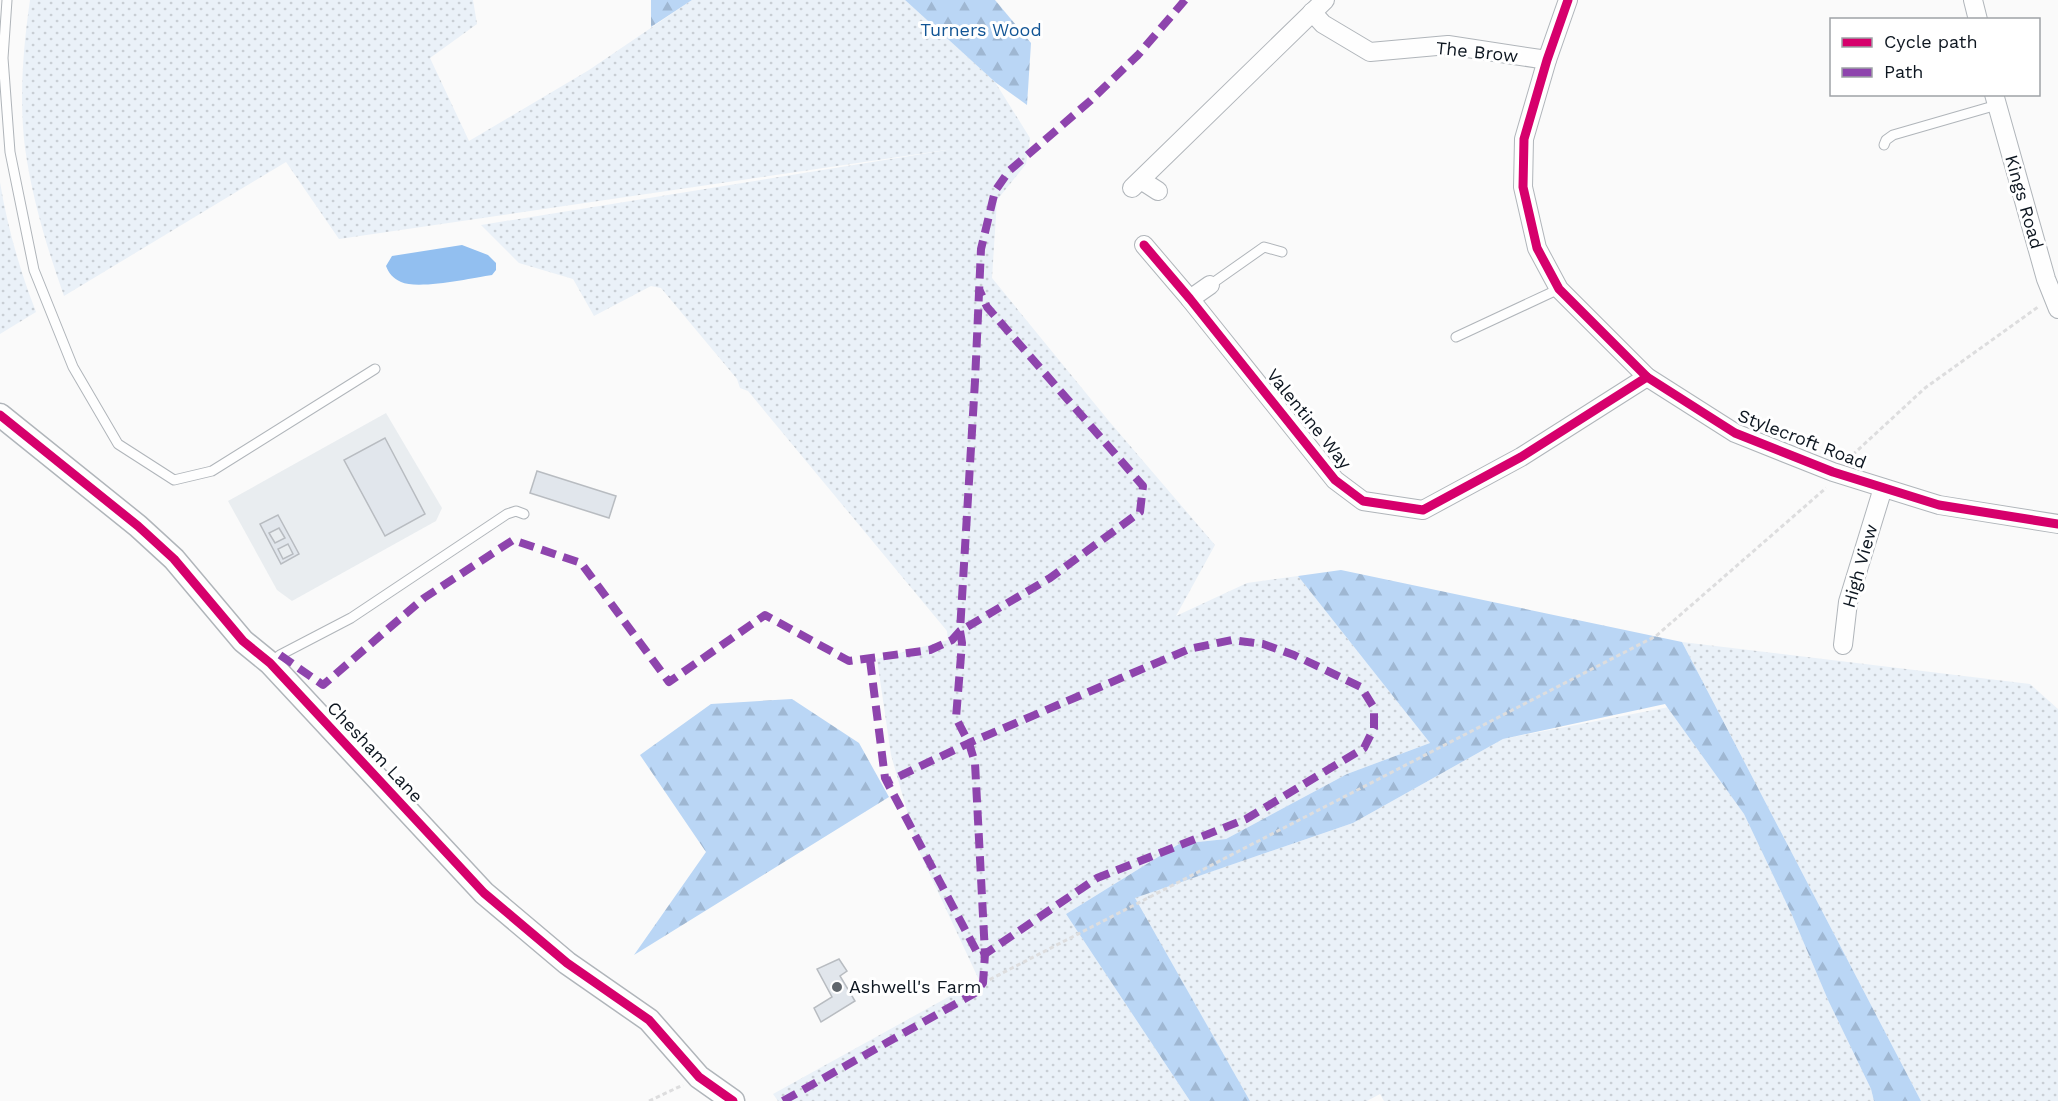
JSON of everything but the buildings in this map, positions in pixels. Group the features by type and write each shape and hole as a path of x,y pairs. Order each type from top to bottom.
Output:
{"street":[{"name":"Stylecroft Road","path":"1568,0 1547,60 1524,139 1523,187 1537,249 1559,289 1647,377 1735,434 1795,458 1939,506 2058,524"},
{"path":"1973,0 1978,18"},
{"name":"The Brow","path":"1158,191 1137,184 1318,6 1323,24 1370,52 1448,45 1547,60"},
{"name":"Kings Road","path":"1996,100 2052,272 2058,309"},
{"name":"Valentine Way","path":"1144,245 1335,480 1363,501 1423,510 1521,457 1647,377"},
{"path":"1190,299 1210,285"},
{"name":"Chesham Lane","path":"0,415 138,526 174,558 243,641 270,663 484,893 567,963 649,1020 699,1077 733,1101"},
{"name":"High View","path":"1842,645 1848,602 1883,488"}],"lane":[{"path":"8,0 3,58 10,152 34,270 73,367 118,444 174,480 212,471 375,369"},
{"path":"1884,145 1886,140 1893,135 1996,100"},
{"path":"1210,285 1264,248 1282,252"},
{"path":"1456,337 1559,289"},
{"path":"270,663 280,655 351,618 507,514 516,511 524,514"}],"path":[{"path":"1842,465 1925,388 2039,306"},
{"path":"983,983 1656,636 1826,488"},
{"path":"649,1101 699,1077"}],"shaded area":[{"path":"30,0 473,0 477,24 430,58 469,141 589,70 692,0 905,0 995,82 1030,138 1026,164 997,200 992,278 1108,420 1215,545 1176,616 1247,583 1298,576 1430,743 1347,774 1226,839 1179,844 1066,914 1190,1101 778,1101 773,1094 979,980 918,849 891,755 877,659 948,640 947,631 748,391 740,388 737,379 661,288 651,286 594,316 573,279 519,263 481,225 953,149 339,239 286,162 64,296 41,223 25,148 22,111 23,74"},
{"path":"0,182 15,248 36,312 0,334"},
{"path":"462,245 488,255 496,263 496,270 492,275 420,285 401,282 390,274 386,266 392,256"},
{"path":"386,413 442,508 436,521 292,601 277,590 228,501"},
{"path":"1682,642 2030,684 2058,709 2058,1101 1921,1101"},
{"path":"1669,707 1744,814 1871,1089 1874,1101 1384,1101 1380,1094 1367,1101 1250,1101 1134,898 1353,823 1503,739"}],"green space":[{"path":"651,0 692,0 651,27"},
{"name":"Turners Wood","path":"905,0 995,0 1031,43 1027,105 995,82"},
{"path":"1341,570 1682,642 1921,1101 1874,1101 1871,1089 1744,814 1665,704 1503,739 1353,823 1135,898 1250,1101 1190,1101 1066,914 1179,844 1226,839 1347,774 1430,743 1298,576"},
{"path":"792,699 859,743 889,797 634,955 706,852 640,755 711,704"}],"marked path":[{"path":"783,1101 975,993 983,983 985,954 975,763 969,743 956,718 962,643 960,631 981,249 995,191 1009,171 1090,101 1138,55 1185,0"},
{"path":"280,655 323,685 424,598 513,540 581,563 669,682 765,615 849,661 930,650 952,640 960,631 1050,578 1140,512 1143,486 987,307 979,289"},
{"path":"870,660 885,778 887,782 979,956 1097,878 1246,819 1364,748 1374,728 1374,708 1361,687 1294,655 1263,644 1232,640 1189,649 969,743 887,782"}],"cycle path":[{"path":"1568,0 1547,60 1524,139 1523,187 1537,248 1559,289 1647,377 1735,433 1833,472 1939,505 2058,524"},
{"path":"1144,245 1335,480 1363,501 1423,510 1521,457 1647,377"},
{"path":"0,415 138,526 174,559 243,641 270,663 484,893 567,963 649,1020 699,1077 733,1101"}],"place":[{"name":"Ashwell's Farm","path":"837,987"}]}
